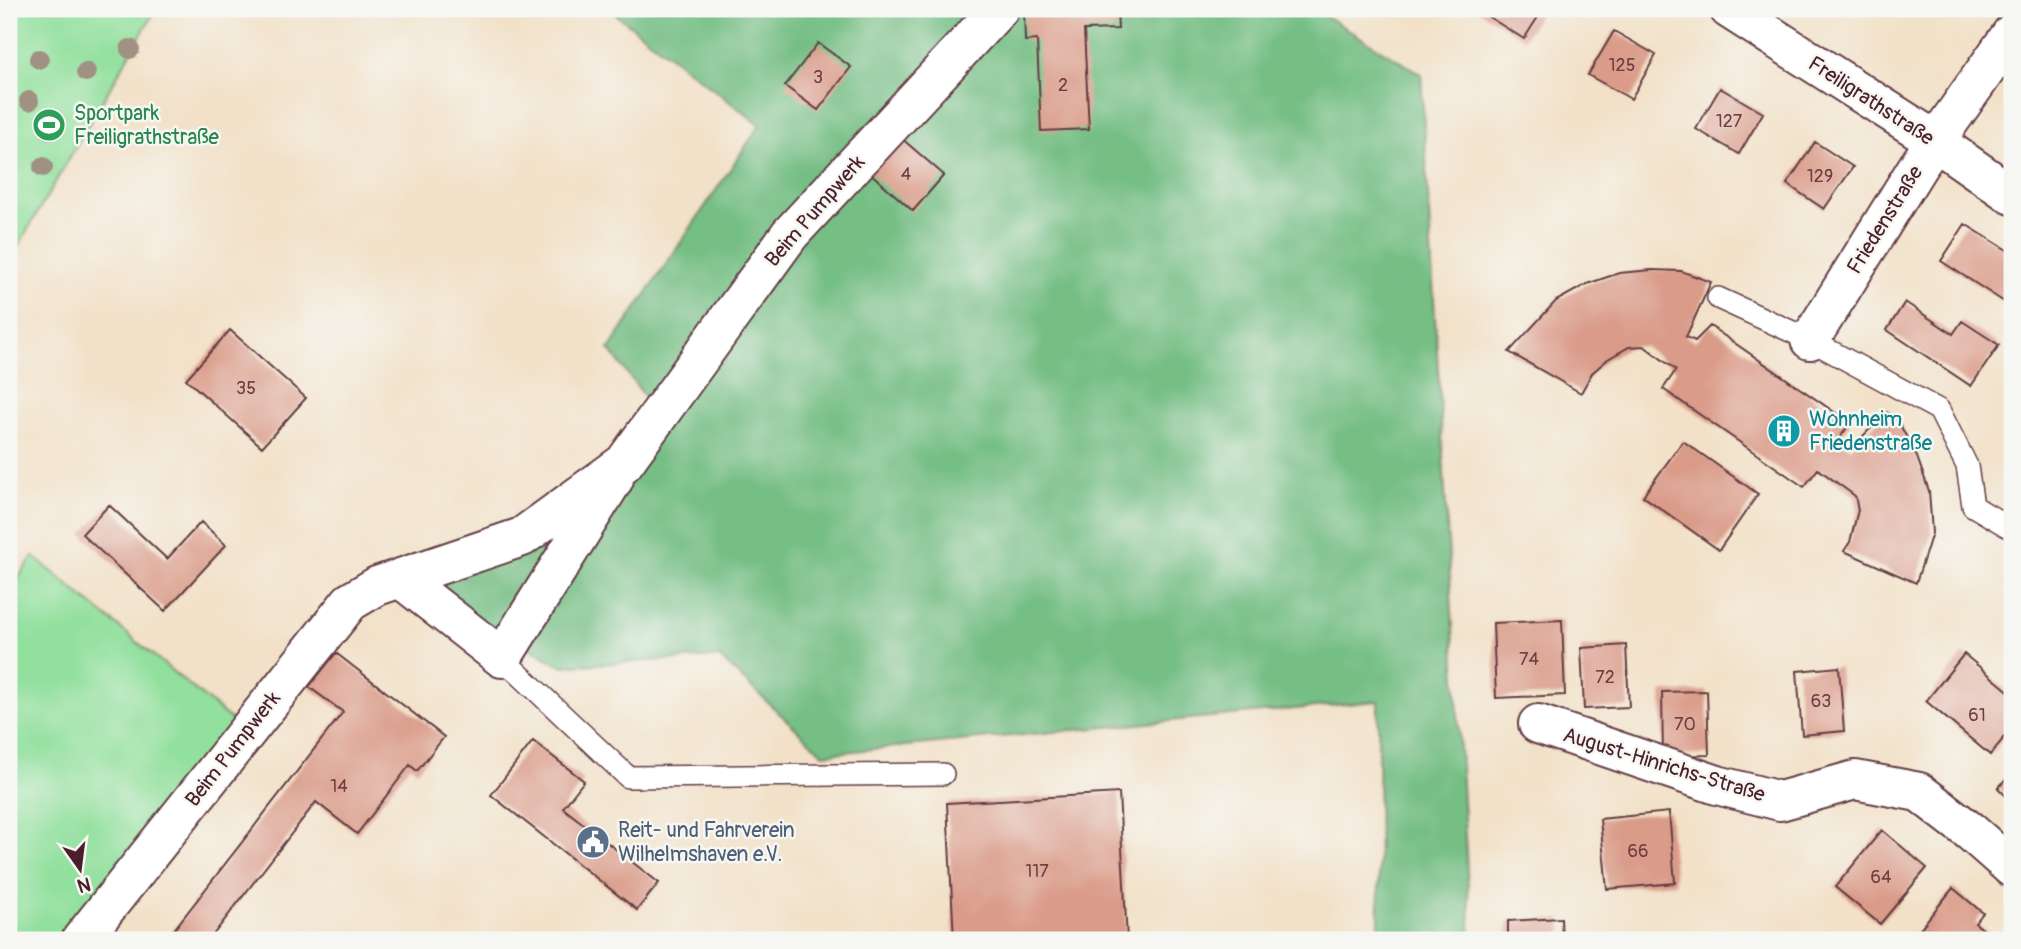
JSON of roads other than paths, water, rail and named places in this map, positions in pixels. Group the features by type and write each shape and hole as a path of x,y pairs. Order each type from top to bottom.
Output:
{"street":[{"name":"Beim Pumpwerk","path":"502,658 624,463 790,234 999,9"},
{"name":"Freiligrathstraße","path":"1729,9 1936,142 2012,195"},
{"name":"Friedenstraße","path":"1810,340 1911,178 2012,33"},
{"name":"Beim Pumpwerk","path":"82,940 350,602 377,586 522,537 624,463"},
{"path":"400,578 502,658"},
{"name":"August-Hinrichs-Straße","path":"1538,724 1717,785 1780,801 1855,780 1919,792 2012,868"}],"lane":[{"path":"1718,298 1810,340 1939,410 1967,466 1973,506 2012,529"},
{"path":"502,658 628,777 943,774"}],"place":[{"name":"Sportpark Freiligrathstraße","path":"49,125"},
{"name":"Wohnheim Friedenstraße","path":"1784,431"},
{"name":"Reit- und Fahrverein Wilhelmshaven e.V.","path":"593,842"}]}
